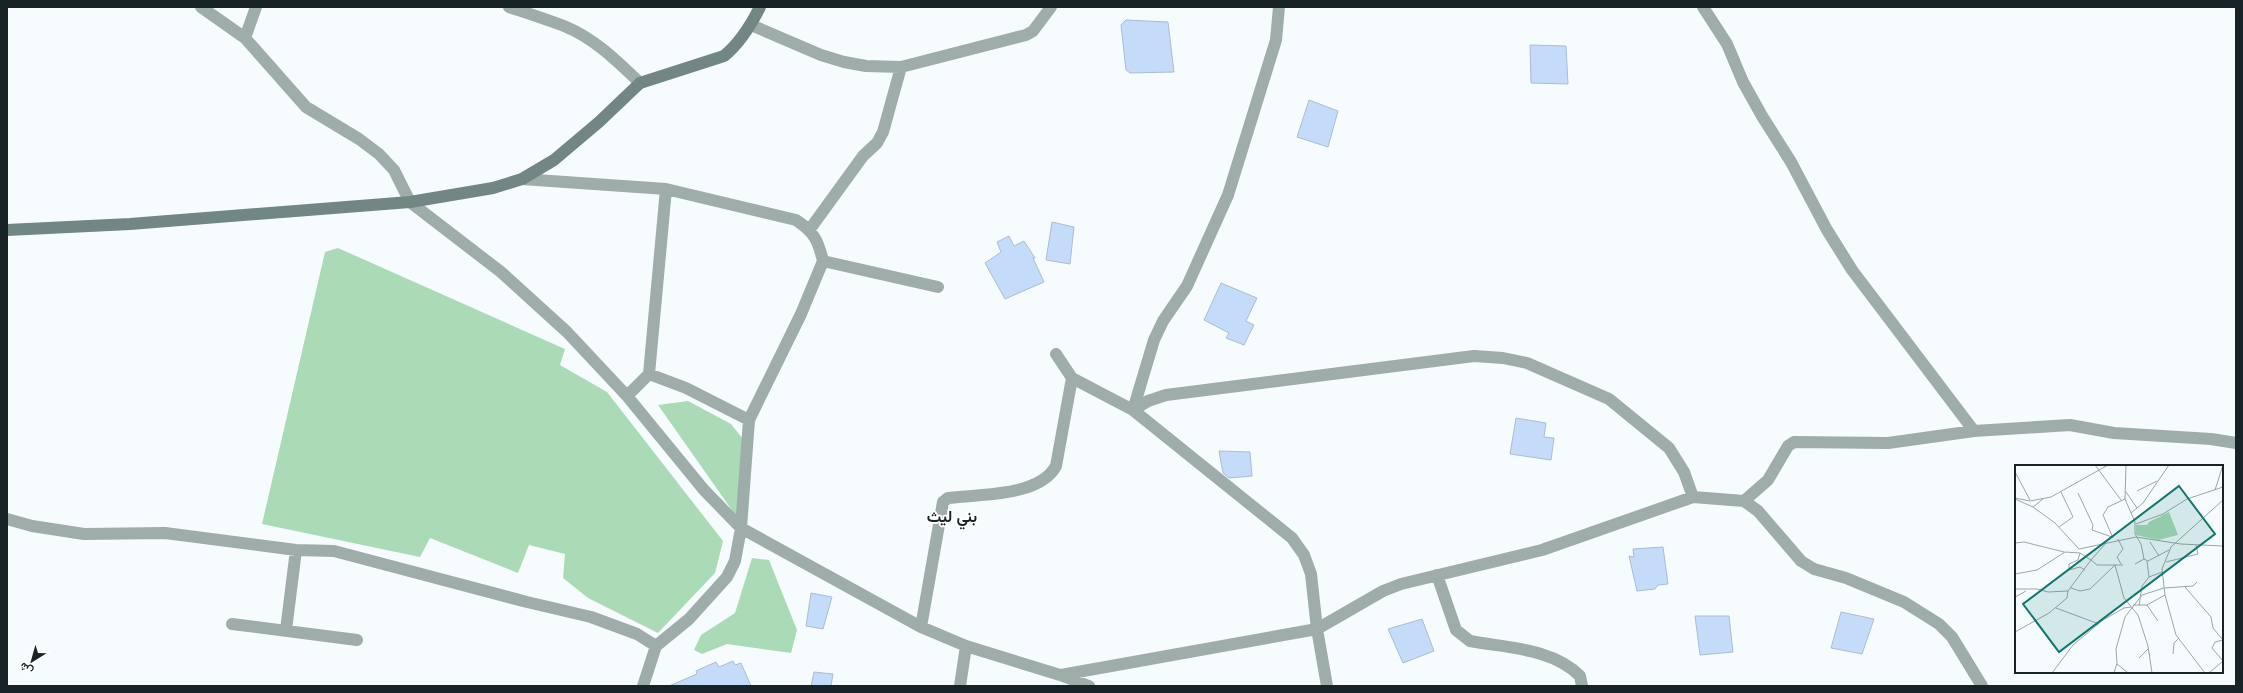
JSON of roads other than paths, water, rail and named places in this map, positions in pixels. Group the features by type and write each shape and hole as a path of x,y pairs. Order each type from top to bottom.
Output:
{"street":[{"path":"201,7 245,38 306,107 359,139 379,154 394,170 410,202 507,277 567,332 627,396 704,490 741,528 921,627 966,646 1060,675 1089,686"},
{"path":"245,38 256,7"},
{"path":"509,7 565,26 590,40 612,56 640,83"},
{"path":"7,230 130,224 410,202 493,188 522,179 554,160 599,122 640,83 724,56 732,50 751,25 760,7"},
{"path":"751,25 821,55 844,62 866,66 901,68 1026,35 1033,30 1051,7"},
{"path":"1133,410 1154,340 1163,321 1187,286 1228,195 1276,40 1279,7"},
{"path":"1703,7 1727,44 1743,82 1762,116 1791,162 1827,230 1852,270 1974,431"},
{"path":"810,229 863,156 877,143 883,132 901,68"},
{"path":"522,179 666,189 796,220 810,229 816,239 823,262 801,314 749,420 741,528 735,561 727,577 689,619 656,646 643,686"},
{"path":"627,396 649,374 666,189"},
{"path":"823,262 938,287"},
{"path":"1056,354 1072,378 1133,410 1292,538 1304,555 1311,574 1317,629 1327,686"},
{"path":"1133,410 1148,401 1166,395 1474,356 1503,358 1527,363 1609,399 1669,448 1684,472 1693,497"},
{"path":"649,374 686,388 749,420"},
{"path":"921,627 944,502 948,498 1020,489 1044,480 1056,466 1072,378"},
{"path":"1744,501 1768,480 1788,446 1794,442 1888,443 1974,431 2070,425 2114,433 2236,442"},
{"path":"1060,675 1317,629 1383,591 1437,575 1542,550 1693,497 1744,501 1758,511 1801,561 1814,569 1846,578 1904,602 1939,624 1952,636 1982,686"},
{"path":"7,519 32,526 84,534 166,533 296,550 334,551 527,602 564,609 618,627 656,646"},
{"path":"286,630 296,550"},
{"path":"1437,575 1456,630 1461,636 1470,641 1536,653 1563,661 1580,676 1582,686"},
{"path":"232,624 357,640"},
{"path":"960,686 966,646"}],"district":[{"name":"بني ليث","path":"952,516"}]}
